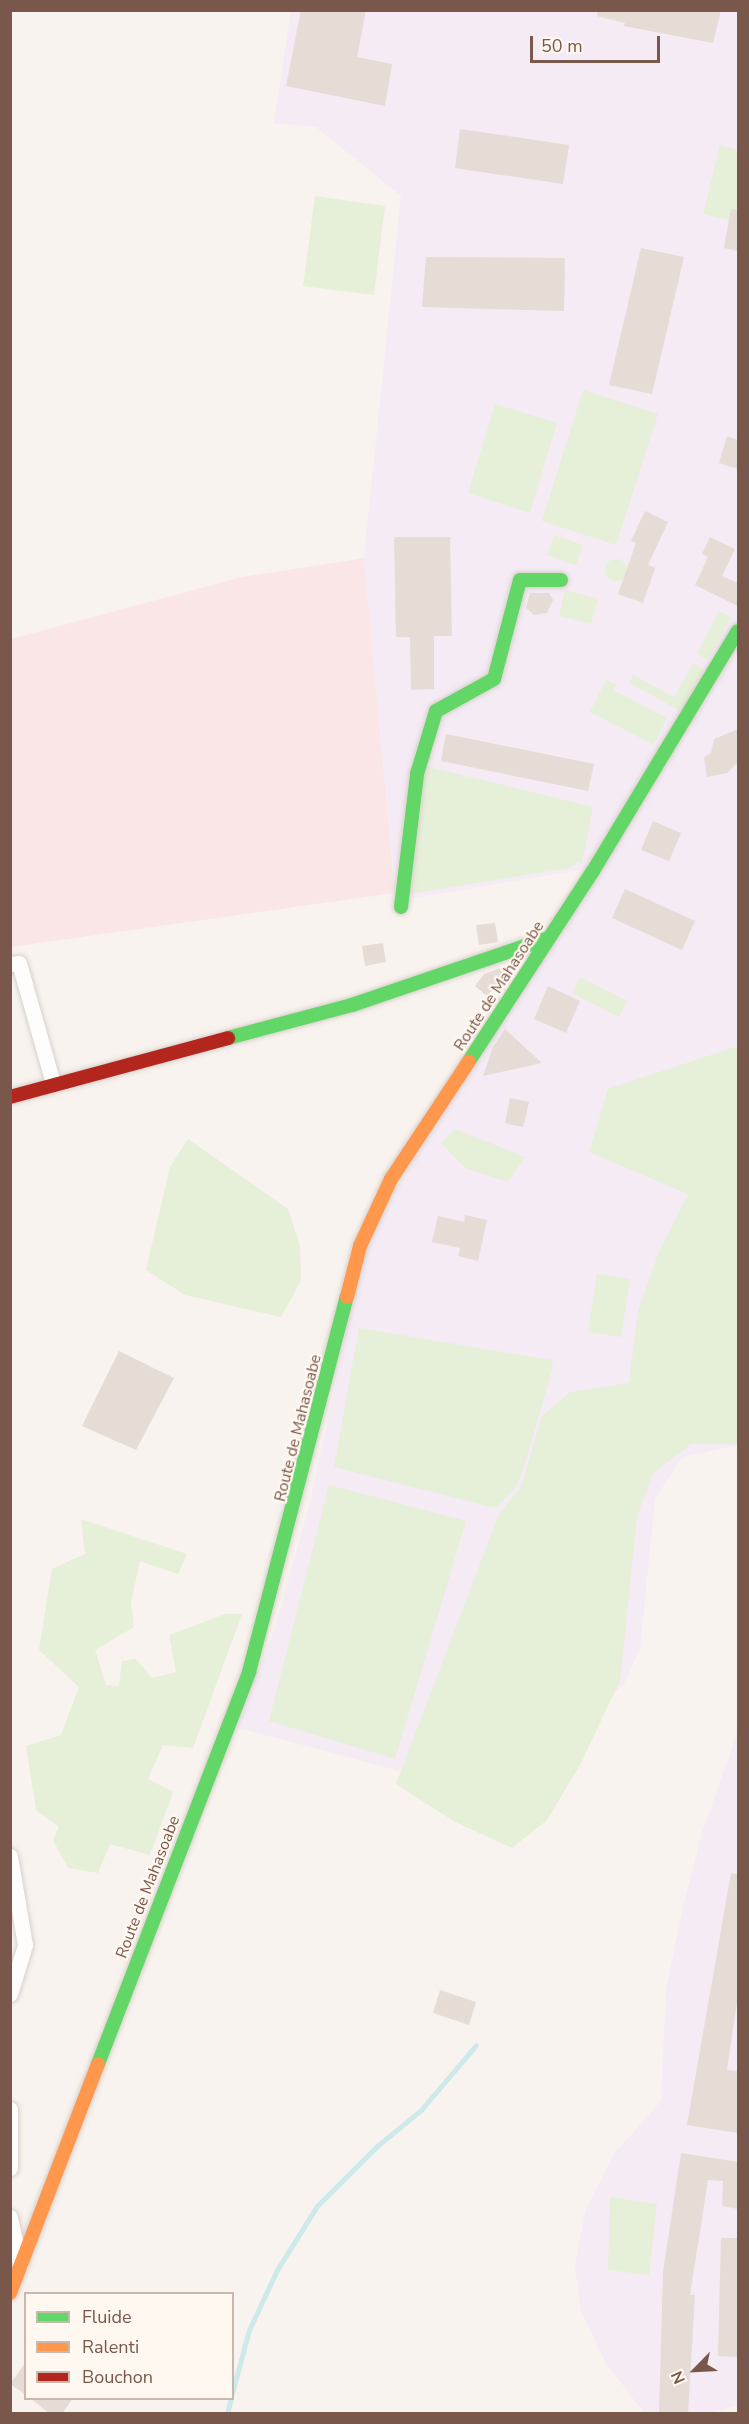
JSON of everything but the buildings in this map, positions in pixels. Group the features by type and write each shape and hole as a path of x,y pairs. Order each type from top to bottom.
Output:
{"street":[{"path":"402,908 406,839 417,774 436,711 494,679 520,580 561,580"},
{"name":"Route de Mahasoabe","path":"10,2294 63,2165 110,2030 249,1672 360,1246 391,1179 441,1110 687,723 738,631"},
{"path":"10,1097 53,1083 352,1005 549,938"},
{"path":"10,964 19,963 53,1083"},
{"path":"10,1856 25,1945 10,1994"},
{"path":"10,2109 10,2168"},
{"path":"10,2217 20,2265"}],"shaded area":[{"path":"291,11 738,11 738,1445 682,1457 655,1499 640,1648 623,1686 471,1790 235,1727 272,1637 309,1507 366,1241 585,869 396,901 364,558 401,196 316,127 274,123"},
{"path":"364,558 395,893 11,947 11,639 242,577"},
{"path":"738,1731 738,2405 711,2413 644,2413 606,2363 581,2311 575,2267 585,2212 614,2154 661,2101 666,1990 683,1907 702,1833"}],"green space":[{"path":"720,145 738,150 738,222 703,214"},
{"path":"315,196 385,206 374,295 303,286"},
{"path":"583,390 658,414 616,545 542,521"},
{"path":"495,404 557,423 530,513 468,493"},
{"path":"554,535 583,545 576,565 547,555"},
{"path":"616,559 624,562 627,570 624,578 616,581 608,578 605,570 608,562"},
{"path":"565,590 598,599 591,624 559,616"},
{"path":"719,611 731,617 708,660 697,654"},
{"path":"693,663 704,669 681,711 629,683 633,675 674,697"},
{"path":"606,680 616,685 613,690 667,718 654,745 590,712"},
{"path":"425,766 593,807 582,864 579,861 569,868 410,894"},
{"path":"580,977 627,1001 619,1017 572,993"},
{"path":"738,1046 738,1444 691,1444 653,1474 637,1516 620,1681 580,1765 547,1820 512,1848 455,1822 396,1784 499,1514 521,1487 542,1416 570,1392 629,1383 638,1311 658,1254 688,1194 589,1152 608,1089"},
{"path":"454,1129 525,1157 508,1182 465,1168 441,1143"},
{"path":"188,1139 288,1209 300,1246 301,1281 281,1317 185,1295 146,1270 170,1167"},
{"path":"597,1274 630,1279 621,1337 588,1332"},
{"path":"359,1328 551,1360 553,1367 523,1470 514,1490 495,1508 334,1467"},
{"path":"329,1485 466,1521 395,1759 269,1721"},
{"path":"81,1519 187,1554 178,1574 140,1561 131,1602 134,1627 95,1650 106,1685 119,1686 122,1661 136,1659 152,1678 176,1672 169,1635 225,1614 242,1614 193,1748 163,1745 148,1779 173,1792 150,1855 110,1844 98,1873 68,1868 53,1840 59,1827 36,1810 26,1746 61,1735 79,1687 39,1650 52,1569 85,1554"},
{"path":"610,2197 657,2204 649,2275 608,2270"}],"waterway":[{"path":"234,2386 249,2330 277,2270 317,2206 377,2146 421,2110 476,2045"},
{"path":"227,2414 230,2400"}],"traffic: fast":[{"path":"401,907 417,774 436,711 494,679 520,580 561,580"},
{"path":"469,1061 593,871 738,631"},
{"path":"228,1038 352,1005 549,938"},
{"path":"98,2064 249,1672 347,1297"}],"traffic: slow":[{"path":"347,1297 360,1246 391,1179 469,1061"},
{"path":"10,2293 98,2064"}],"traffic: jam":[{"path":"10,1097 228,1038"}]}
